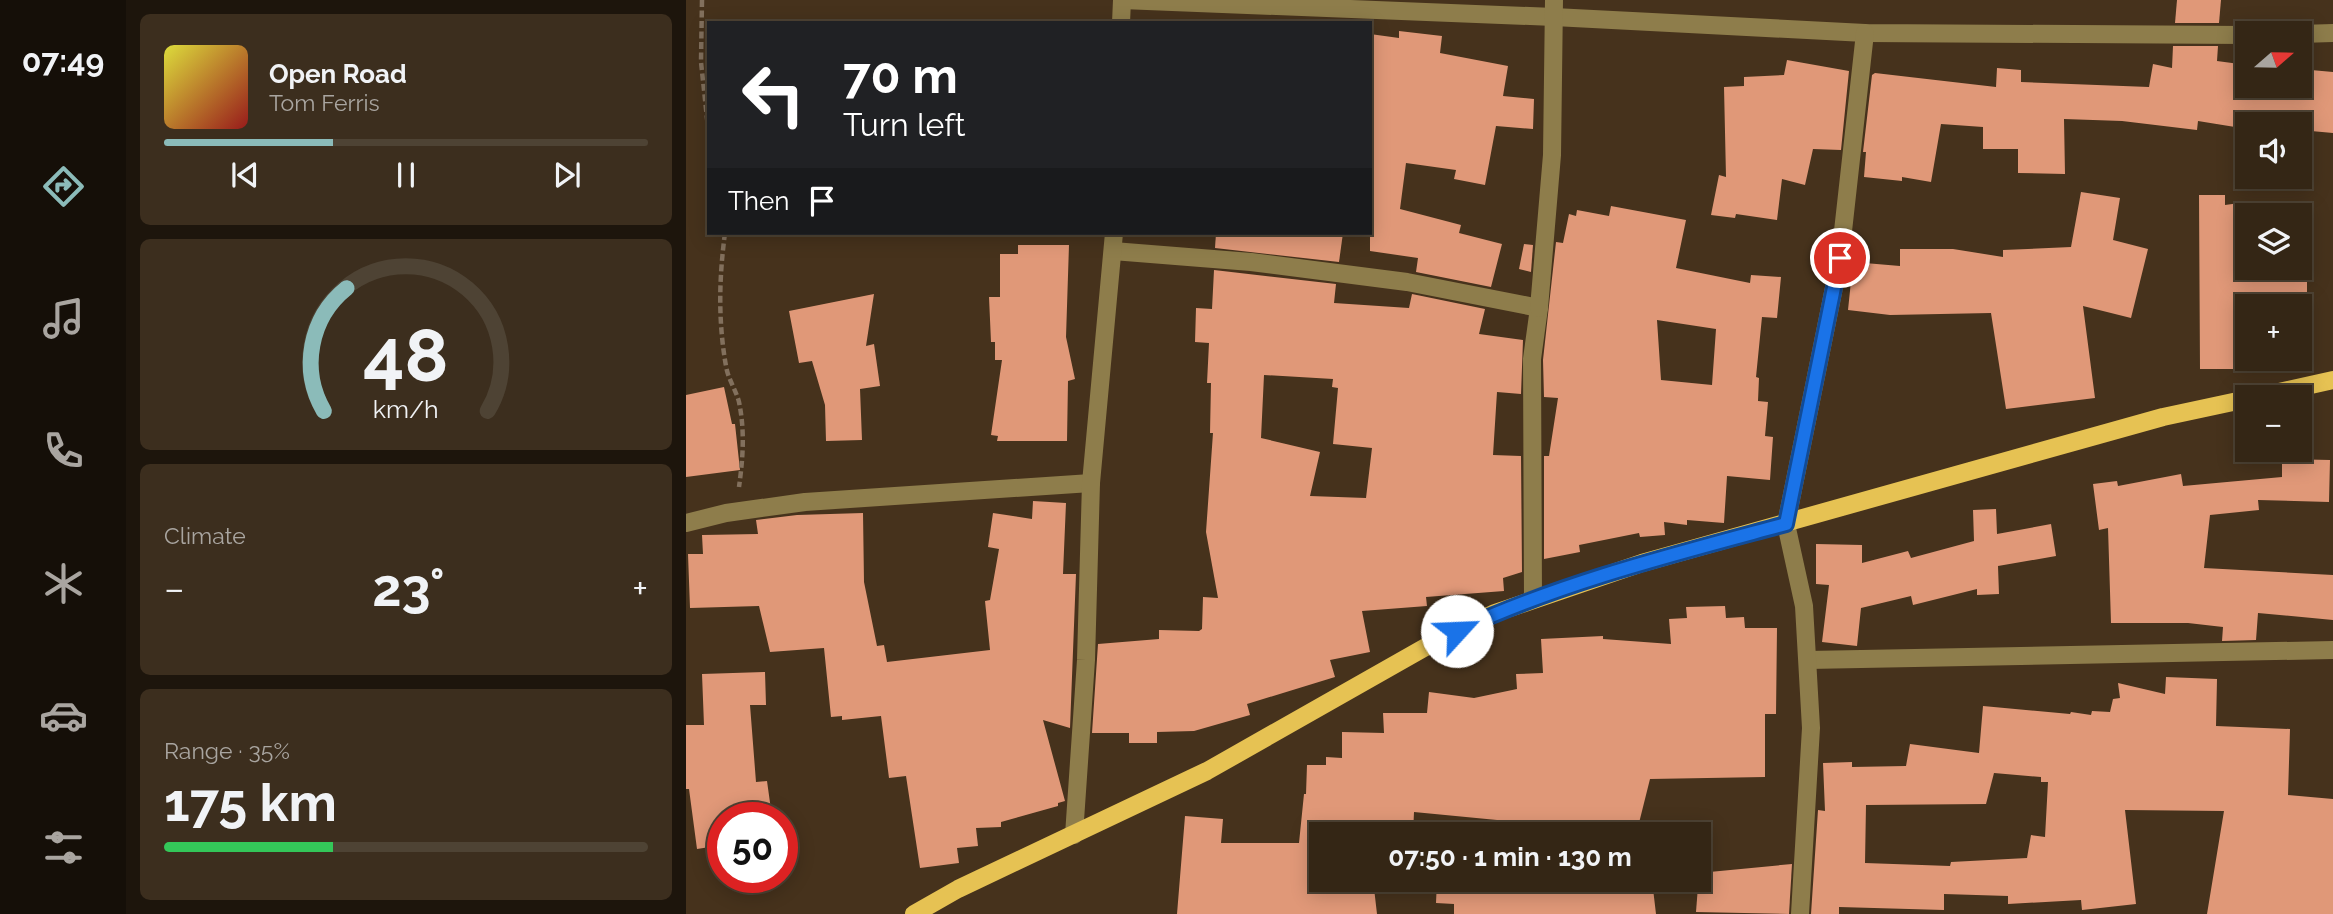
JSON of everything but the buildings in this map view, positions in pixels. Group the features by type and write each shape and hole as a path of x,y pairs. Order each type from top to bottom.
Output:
{"main road":[{"path":"2311,385 2333,380"},
{"path":"914,914 958,889 1207,771 1438,640 1533,599 1642,563 2163,417 2235,402"}],"street":[{"path":"1121,21 1122,0 1554,9 1865,33 2235,35"},
{"path":"1533,599 1532,359 1552,155 1554,9"},
{"path":"1800,914 1811,728 1804,606 1786,524 1840,258 1865,33"},
{"path":"2312,34 2333,33"},
{"path":"1074,835 1086,660 1091,483 1114,235"},
{"path":"1113,251 1251,262 1407,282 1539,308"},
{"path":"686,523 735,512 805,502 1091,483"},
{"path":"1808,660 2333,650"}],"path":[{"path":"702,0 701,62 707,118"},
{"path":"725,235 720,274 720,327 727,371 738,400 745,439 735,512"}],"route":[{"path":"1457,631 1533,599 1642,563 1786,524 1840,258"}]}
